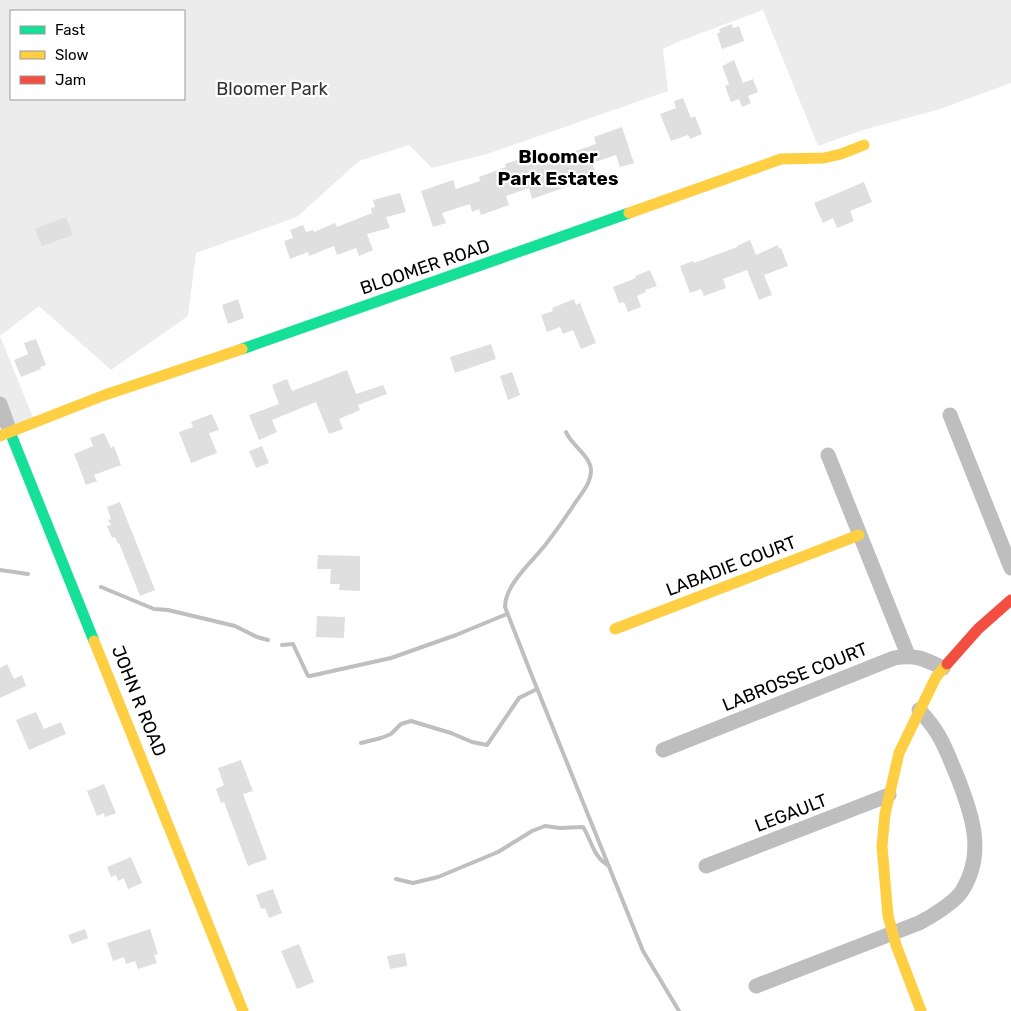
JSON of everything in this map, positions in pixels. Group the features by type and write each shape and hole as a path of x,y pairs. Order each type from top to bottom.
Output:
{"street":[{"name":"BLOOMER ROAD","path":"5,434 102,396 181,371 781,159 824,158 864,146"},
{"name":"JOHN R ROAD","path":"0,404 5,434 243,1011"},
{"path":"950,415 1011,568"},
{"path":"828,456 908,655 922,658 943,668"},
{"name":"LABADIE COURT","path":"615,629 860,534"},
{"path":"921,1011 892,933 888,916 882,846 885,814 900,753 936,676 978,629 1011,600"},
{"name":"LABROSSE COURT","path":"662,750 875,665 908,655"},
{"path":"756,986 919,923 934,915 961,892 976,849 969,806 946,748 934,726 919,710"},
{"name":"LEGAULT","path":"706,866 890,795"}],"green space":[{"name":"Bloomer Park","path":"0,0 1011,0 1011,83 940,109 860,131 818,146 763,10 663,49 668,91 487,154 432,168 409,145 359,161 297,217 196,253 188,316 111,370 39,306 0,336"},
{"path":"0,336 34,420 0,429"}],"building":[{"path":"732,24 733,28 739,26 744,41 722,49 717,34 720,32 719,29"},
{"path":"734,60 743,83 753,79 758,92 748,96 751,103 742,107 739,99 731,102 725,86 729,84 722,66"},
{"path":"683,98 691,118 695,116 702,134 690,139 688,135 671,141 660,114 676,108 674,101"},
{"path":"622,127 634,163 620,167 616,155 592,163 597,176 532,199 529,188 506,196 509,205 481,215 479,209 472,212 470,204 442,213 446,223 433,227 421,191 453,180 456,189 480,181 479,177 506,167 505,164 517,160 518,162 530,158 532,165 538,164 596,144 594,137"},
{"path":"864,182 872,202 850,211 854,221 837,228 833,218 823,223 814,203"},
{"path":"400,193 406,212 386,217 390,228 367,234 373,250 359,256 356,248 337,255 334,246 309,256 308,252 290,259 284,241 293,238 290,230 303,225 306,232 313,230 314,232 335,223 337,227 372,213 371,208 375,207 373,200"},
{"path":"66,217 73,235 42,246 35,229"},
{"path":"750,240 756,255 778,245 779,249 781,248 788,266 764,275 772,295 759,300 747,270 723,279 726,288 704,296 701,289 690,293 680,266 693,261 694,263 737,247"},
{"path":"650,270 657,286 645,290 646,292 637,296 641,307 628,312 624,302 619,303 613,287"},
{"path":"238,299 244,318 228,324 222,305"},
{"path":"574,299 576,305 580,303 596,343 581,349 573,330 563,334 560,327 547,332 541,315 553,311 552,308"},
{"path":"36,339 46,365 21,377 14,360 28,354 24,343"},
{"path":"491,344 496,359 455,373 450,357"},
{"path":"347,370 356,394 383,385 387,394 358,405 360,410 339,419 343,429 329,434 316,402 272,420 277,432 259,440 249,415 279,404 272,385 287,379 292,391"},
{"path":"512,372 520,395 508,400 500,376"},
{"path":"212,414 219,430 209,433 217,453 191,463 179,432 193,427 191,422"},
{"path":"104,433 111,448 114,446 121,465 94,475 97,481 86,485 74,454 93,446 90,438"},
{"path":"262,446 269,463 256,468 249,451"},
{"path":"120,502 155,590 140,596 119,543 115,537 112,538 107,526 111,525 108,520 111,519 107,507"},
{"path":"318,555 360,556 360,591 339,590 340,584 330,584 331,569 317,569"},
{"path":"317,616 345,617 344,638 316,637"},
{"path":"7,664 14,679 22,675 26,686 0,698 0,668"},
{"path":"36,712 44,729 61,722 66,734 29,750 16,720"},
{"path":"241,760 253,791 243,794 267,859 248,866 224,802 221,803 216,789 224,785 218,768"},
{"path":"104,784 116,813 105,817 104,813 97,816 87,791"},
{"path":"131,857 142,883 128,889 124,878 118,881 116,875 111,877 107,867"},
{"path":"273,889 282,913 269,918 265,908 261,909 256,895"},
{"path":"85,929 88,938 72,944 68,935"},
{"path":"150,929 158,954 154,955 157,963 138,969 135,961 126,964 124,957 113,961 107,943"},
{"path":"299,944 314,982 297,989 281,951"},
{"path":"405,953 407,966 390,969 387,956"}],"waterway":[{"path":"566,432 590,465 591,470 588,484 546,544 515,581 506,598 505,607 643,951 679,1011"},
{"path":"0,570 28,574"},
{"path":"101,587 154,609 168,610 235,626 257,637 268,640"},
{"path":"282,645 293,644 308,676 310,676 391,658 456,635 507,614"},
{"path":"361,743 391,734 401,724 411,721 451,733 472,742 487,745 519,698 537,689"},
{"path":"396,879 413,883 438,877 498,852 532,831 545,826 560,828 583,827 599,858 609,866"}],"traffic: fast":[{"path":"242,349 629,213"},
{"path":"10,432 94,641"}],"traffic: slow":[{"path":"629,213 781,159 824,158 864,145"},
{"path":"0,436 102,396 242,349"},
{"path":"615,629 859,535"},
{"path":"94,641 243,1011"},
{"path":"921,1011 896,945 888,916 882,846 885,814 899,753 936,677 947,664"}],"traffic: jam":[{"path":"947,664 978,629 1011,600"}],"district":[{"name":"Bloomer Park Estates","path":"558,167"}]}
